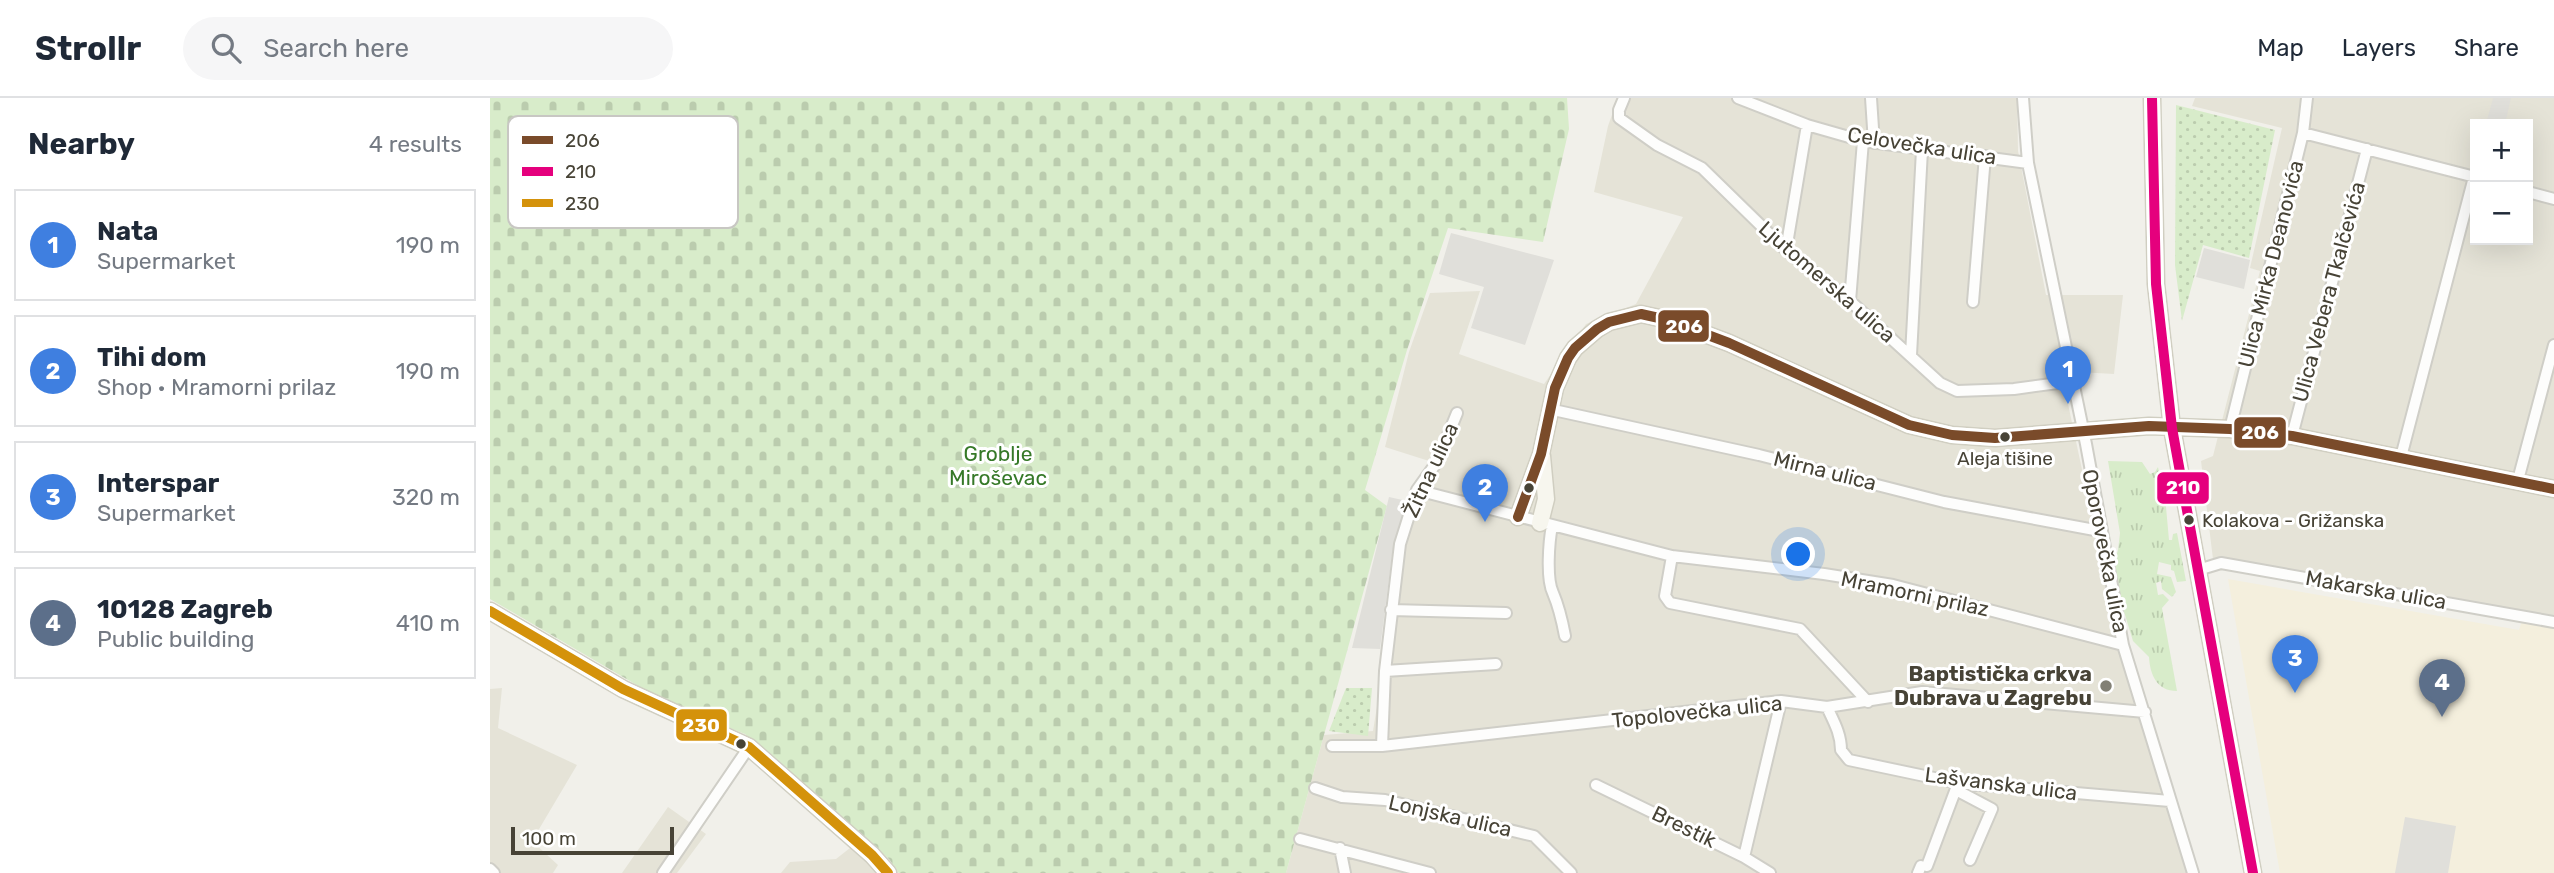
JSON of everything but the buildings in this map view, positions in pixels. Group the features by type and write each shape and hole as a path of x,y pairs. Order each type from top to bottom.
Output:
{"street":[{"name":"Ljutomerska ulica","path":"1624,98 1619,117 1626,124 1657,145 1702,169 1786,250 1850,301 1940,383 1957,391 2014,389 2073,381"},
{"name":"Celovečka ulica","path":"1738,98 1759,103 1807,125 1869,142 2028,163"},
{"path":"1850,301 1869,142 1871,98"},
{"name":"Oporovečka ulica","path":"2023,98 2028,163 2123,645 2193,873"},
{"path":"2152,98 2157,284 2172,428 2253,873"},
{"name":"Ulica Mirka Deanovića","path":"2230,429 2303,133 2307,98"},
{"path":"1786,250 1807,125"},
{"path":"2303,133 2470,176"},
{"name":"Ulica Vebera Tkalčevića","path":"2292,436 2367,149"},
{"path":"1911,355 1923,150"},
{"path":"1973,302 1985,156"},
{"path":"2401,457 2474,182"},
{"path":"2533,194 2554,200"},
{"path":"1518,517 1541,454 1549,409 1562,368 1576,348 1597,329 1609,322 1641,314 1668,320 1729,343 1909,425 1952,435 1995,438 2149,426 2230,429 2292,436 2554,489"},
{"path":"2518,480 2554,345"},
{"name":"Mirna ulica","path":"1549,409 1759,455 1944,502 2100,531"},
{"name":"Žitna ulica","path":"1382,746 1385,671 1400,544 1418,490 1437,462 1457,413"},
{"path":"1541,454 1551,590 1559,603 1565,636"},
{"name":"Mramorni prilaz","path":"1418,490 1672,556 1893,585 2123,645"},
{"path":"1672,556 1665,596 1670,603 1800,629 1868,702"},
{"name":"Makarska ulica","path":"2198,570 2221,563 2554,622"},
{"path":"1391,610 1506,613"},
{"path":"490,611 623,689 749,747 872,855 888,873"},
{"path":"1385,671 1496,664"},
{"name":"Topolovečka ulica","path":"1332,746 1382,746 1781,701 1827,707 1922,692 2145,712"},
{"path":"1744,857 1781,701"},
{"name":"Lašvanska ulica","path":"1827,707 1841,739 1841,750 1849,760 1957,786 2170,801"},
{"path":"663,873 749,747"},
{"name":"Brestik","path":"1596,785 1744,857 1770,873"},
{"path":"1922,868 1957,786 1992,809 1970,860"},
{"name":"Lonjska ulica","path":"1315,788 1342,797 1385,800 1534,836 1572,873"},
{"path":"1300,839 1430,873"},
{"path":"1340,848 1345,873"},
{"path":"490,869 494,873"}],"shaded area":[{"path":"1618,98 2017,98 2018,151 2046,295 2123,295 2114,374 2061,371 2113,615 2159,785 2188,873 1286,873 1324,735 1373,731 1406,529 1429,461 1385,447 1409,352 1430,293 1480,291 1459,354 1544,384 1586,324 1636,304 1683,217 1594,192 1608,126"},
{"path":"2195,98 2554,98 2554,625 2298,571 2213,559 2201,461 2213,456 2260,271 2250,268 2282,128 2192,106"},
{"path":"2493,98 2511,98 2506,119 2487,119"},
{"path":"1451,233 1554,260 1525,345 1471,328 1484,287 1439,274"},
{"path":"2204,248 2250,260 2244,289 2196,277"},
{"path":"1389,497 1407,501 1392,555 1380,649 1352,648"},
{"path":"2228,579 2519,630 2523,618 2554,625 2554,873 2280,873"},
{"path":"502,688 498,728 577,765 532,841 558,865 553,873 490,873 490,689"},
{"path":"668,807 706,834 677,873 622,873"},
{"path":"2405,817 2456,826 2448,873 2395,873"},
{"path":"864,837 889,859 899,873 781,873 790,862 836,859"}],"green space":[{"name":"Groblje Miroševac","path":"490,98 1567,98 1569,129 1543,242 1448,228 1407,350 1365,490 1387,506 1286,873 899,873 889,859 745,734 669,704 490,599"},
{"path":"2176,105 2275,130 2249,258 2203,245 2182,321 2175,265"},
{"path":"2108,461 2142,462 2150,474 2158,467 2169,540 2177,533 2186,581 2177,582 2171,565 2159,562 2157,574 2171,577 2176,592 2172,597 2162,589 2161,581 2156,583 2158,595 2163,594 2169,600 2162,608 2177,691 2164,688 2156,681 2149,657 2133,641 2118,592 2115,560 2120,533"},
{"path":"1346,688 1372,688 1368,736 1329,731"}],"transit line":[{"name":"210","path":"2152,98 2156,284 2172,428 2253,873"},
{"name":"206","path":"1518,517 1541,454 1555,388 1568,358 1575,348 1597,329 1609,322 1641,314 1668,320 1729,343 1909,425 1952,435 1995,438 2149,426 2230,429 2292,436 2554,489"},
{"name":"230","path":"490,611 623,689 749,747 872,855 888,873"}],"place":[{"name":"Nata","path":"2068,404"},
{"name":"Aleja tišine","path":"2005,437"},
{"name":"Kolakova - Grižanska","path":"2189,520"},
{"name":"Tihi dom","path":"1485,522"},
{"name":"Baptistička crkva Dubrava u Zagrebu","path":"2106,686"},
{"name":"Interspar","path":"2295,693"},
{"name":"10128 Zagreb","path":"2442,717"}]}
